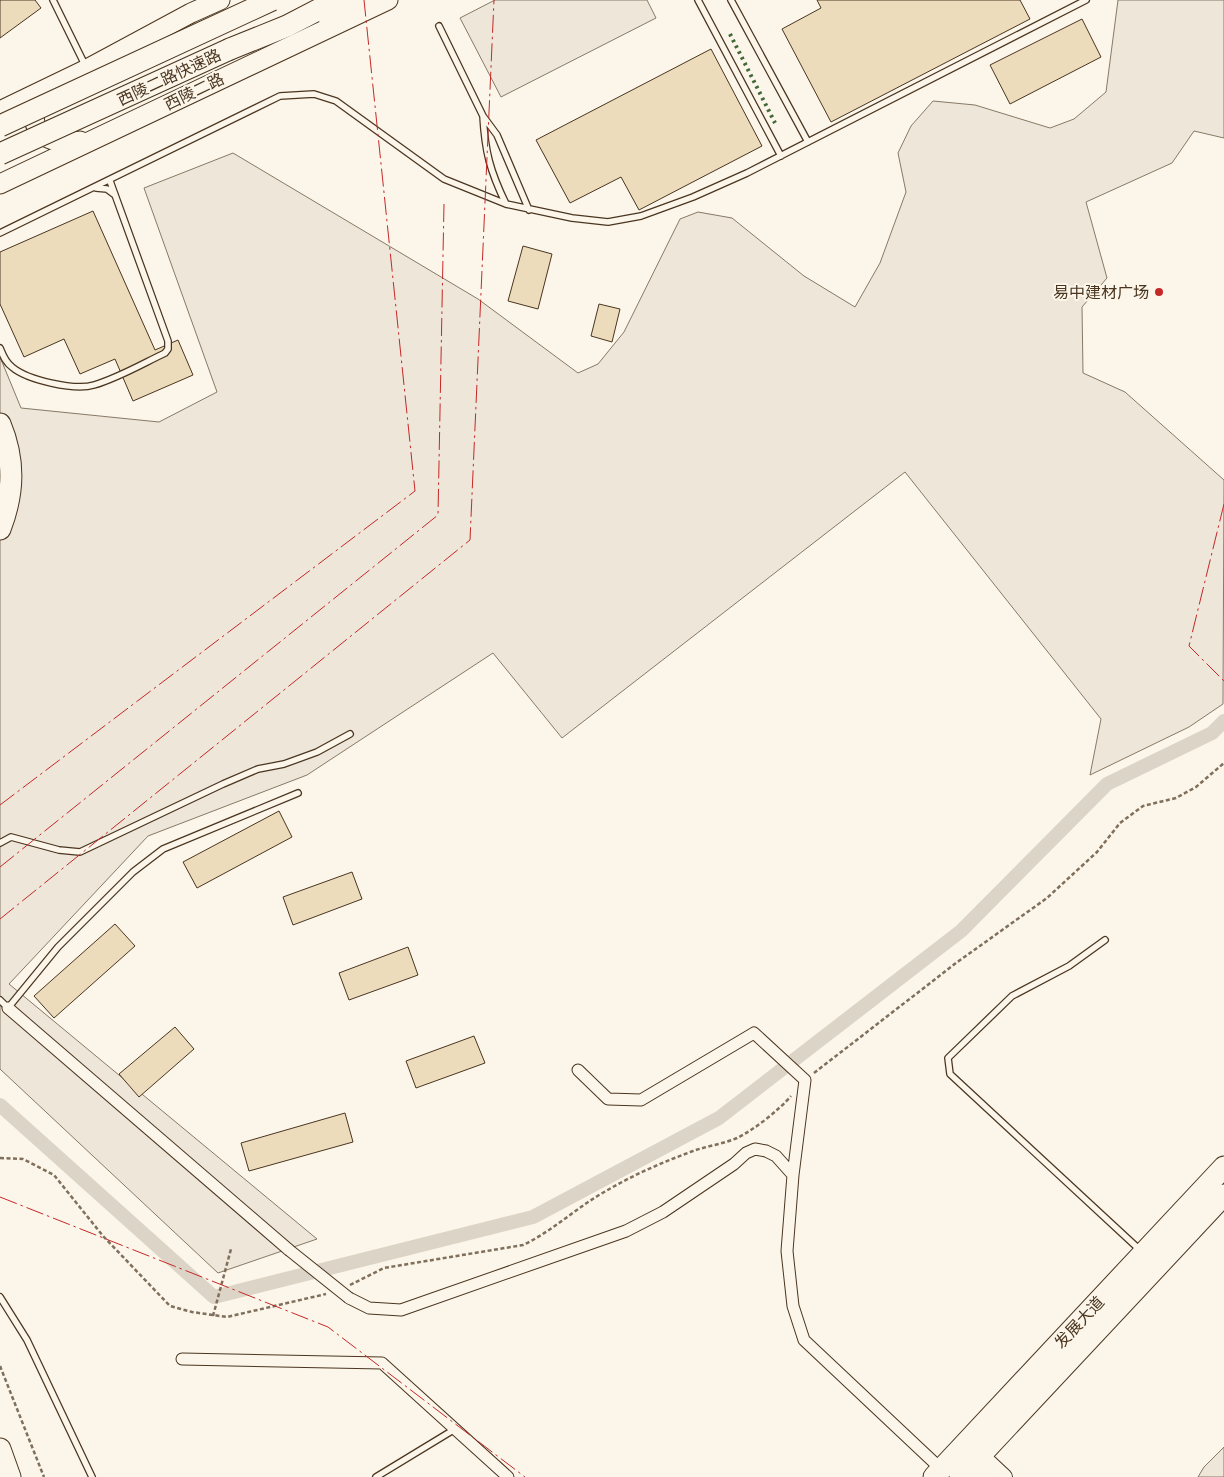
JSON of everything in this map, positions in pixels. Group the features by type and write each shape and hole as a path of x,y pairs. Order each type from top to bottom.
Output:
{"highway":[{"name":"西陵二路快速路","path":"0,126 272,0"},
{"name":"西陵二路快速路","path":"0,154 230,49 287,26 337,0"},
{"path":"287,26 360,0"},
{"path":"0,424 11,459 12,481 8,508 0,529"},
{"name":"发展大道","path":"962,1464 1143,1254 1224,1167"},
{"name":"发展大道","path":"962,1464 1224,1195"},
{"path":"0,1449 10,1477"}],"main road":[{"path":"0,110 87,69 195,6 220,0"},
{"name":"西陵二路","path":"0,184 388,0"},
{"path":"62,80 46,92 36,106 34,117 37,127 45,138 57,143 74,142 108,132"},
{"path":"962,1464 1004,1477"}],"street":[{"path":"4,1004 288,1250 349,1298 369,1308 401,1310 602,1240 662,1212 734,1164 746,1153 755,1150 766,1151 776,1156 793,1175"},
{"path":"578,1070 608,1099 641,1100 754,1033 805,1080 793,1175 787,1251 793,1306 804,1340 962,1464"},
{"path":"182,1359 382,1363 508,1477"}],"lane":[{"path":"53,0 87,69"},
{"path":"698,0 781,156"},
{"path":"731,0 808,142"},
{"path":"0,233 110,181 280,96 314,94 336,101 444,179 506,204 529,210 608,222 641,216 693,197 781,156 1086,0"},
{"path":"439,26 483,116 497,135 529,210"},
{"path":"483,116 485,152 490,169 506,204"},
{"path":"115,195 118,182 126,173"},
{"path":"0,348 5,360 11,367 23,374 72,386 92,386 165,353 168,349 168,341 110,181"},
{"path":"94,188 107,189 115,195"},
{"path":"0,844 11,837 59,850 80,852 223,784 258,769 284,764 317,752 350,734"},
{"path":"4,1004 133,872 163,849 298,793"},
{"path":"1105,940 1069,966 1012,996 948,1058 950,1074 1143,1254"},
{"path":"0,1297 27,1340 92,1477"},
{"path":"376,1477 455,1429"}],"path":[{"path":"349,1285 384,1268 523,1245 543,1236 562,1220 606,1191 644,1171 694,1150 738,1138 781,1107 805,1080 956,963 1047,898 1097,852 1120,823 1143,806 1176,798 1196,788 1224,763"},
{"path":"0,1158 23,1159 54,1176 103,1236 170,1306 213,1316 227,1317 243,1315 332,1292"},
{"path":"213,1316 231,1250"},
{"path":"0,1366 44,1477"}],"shaded area":[{"path":"495,0 647,0 656,18 501,97 460,18"},
{"path":"1118,0 1224,0 1224,138 1194,131 1172,163 1086,202 1107,278 1082,307 1083,373 1125,392 1224,480 1223,704 1189,727 1090,775 1101,719 905,472 562,738 493,653 307,775 148,836 9,984 317,1239 218,1273 0,1069 0,357 21,408 159,422 217,392 144,188 233,153 478,299 578,373 598,364 624,332 680,219 698,212 732,218 804,276 855,307 880,263 906,192 898,153 911,126 933,101 975,105 1050,128 1074,119 1106,92"},
{"path":"1224,1447 1224,1477 1198,1477 1204,1467"}],"building":[{"path":"0,0 35,0 41,8 0,38"},
{"path":"817,0 1020,0 1030,19 831,122 782,29 821,8"},
{"path":"1082,19 1101,57 1010,104 990,65"},
{"path":"711,49 762,146 639,210 621,177 570,203 536,140"},
{"path":"93,211 155,350 178,340 193,375 133,401 115,359 80,374 64,339 24,357 0,304 0,252"},
{"path":"523,246 552,254 538,309 508,301"},
{"path":"599,304 620,309 612,342 591,336"},
{"path":"279,811 292,837 197,888 183,862"},
{"path":"352,872 362,899 293,925 283,897"},
{"path":"115,924 135,946 54,1018 34,996"},
{"path":"408,947 418,975 349,1000 339,973"},
{"path":"175,1027 194,1049 139,1097 119,1074"},
{"path":"474,1036 485,1063 416,1088 406,1061"},
{"path":"345,1113 353,1142 249,1171 241,1143"}],"waterway":[{"path":"0,1105 214,1297 533,1217 719,1118 961,931 1107,784 1212,733 1224,721"}],"hedge":[{"path":"730,34 775,123"}],"power":[{"path":"0,805 415,491 364,0"},
{"path":"0,919 470,540 494,0"},
{"path":"0,867 438,515 444,204"},
{"path":"1224,504 1189,646 1224,681"},
{"path":"0,1197 328,1327 525,1477"}],"place":[{"name":"易中建材广场","path":"1159,292"}]}
